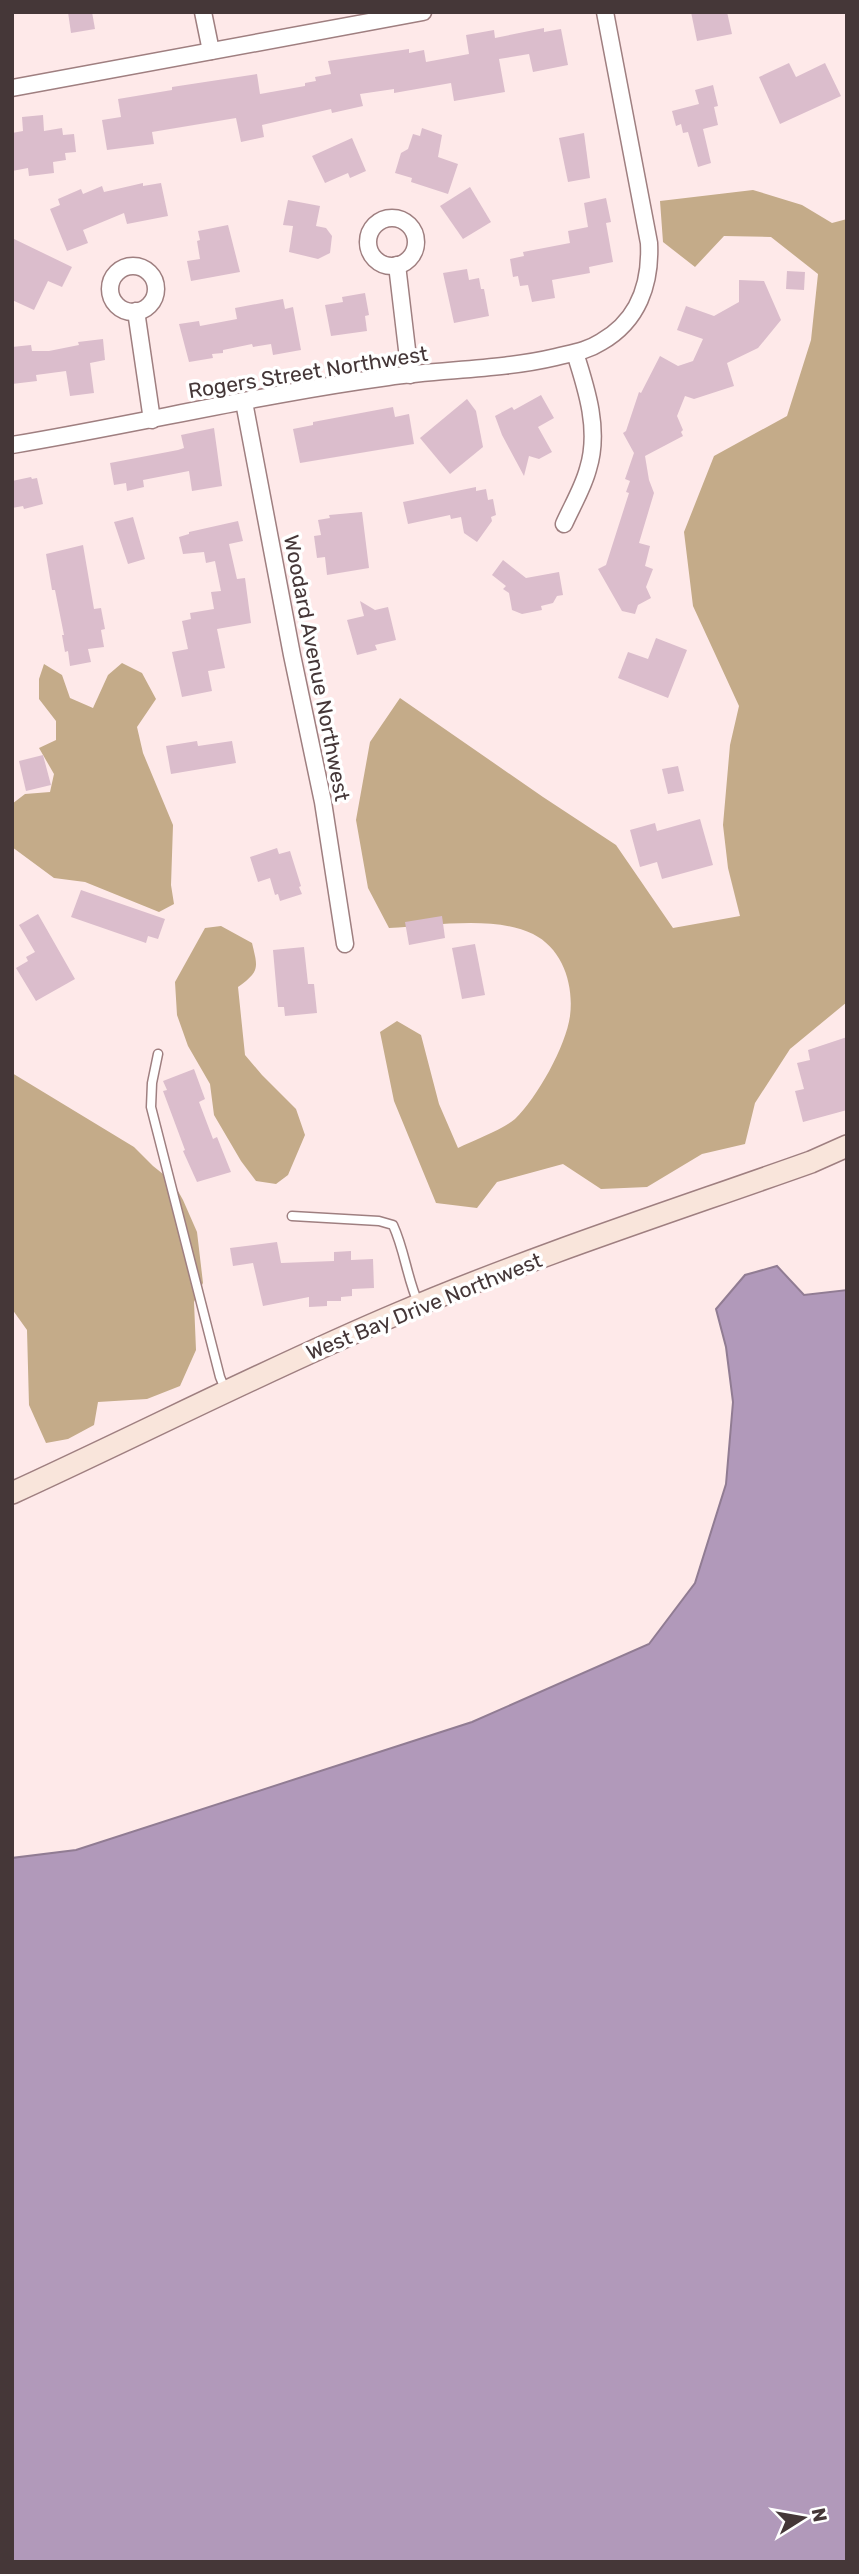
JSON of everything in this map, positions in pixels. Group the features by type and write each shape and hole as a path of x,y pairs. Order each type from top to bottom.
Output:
{"street":[{"path":"204,12 211,51"},
{"path":"12,88 423,12"},
{"name":"Rogers Street Northwest","path":"12,445 410,374 541,360 588,350 616,333 627,323 644,291 650,265 649,243 605,12"},
{"path":"397,265 410,374"},
{"path":"136,311 152,420"},
{"path":"564,524 588,470 593,444 589,397 575,353"},
{"name":"Woodard Avenue Northwest","path":"244,402 323,802 345,944"},
{"name":"West Bay Drive Northwest","path":"12,1493 419,1305 498,1273 811,1162 847,1146"}],"lane":[{"path":"158,1054 152,1083 153,1117 226,1392"},
{"path":"292,1216 379,1221 393,1225 399,1238 409,1282 419,1305"}],"shaded area":[{"path":"753,190 802,205 832,223 847,219 847,1002 790,1049 755,1103 745,1144 702,1154 647,1187 601,1189 563,1164 497,1182 477,1208 436,1203 394,1101 380,1032 397,1021 421,1035 439,1104 458,1148 509,1123 524,1110 549,1071 563,1042 571,1004 568,980 559,958 533,934 517,928 482,923 389,928 368,888 356,820 370,742 400,698 616,845 673,928 740,916 728,868 723,825 730,745 739,706 693,606 684,532 714,456 787,416 811,340 818,274 771,237 724,236 695,267 663,242 660,201"},
{"path":"122,663 142,673 156,699 137,727 143,753 173,825 171,885 174,904 159,912 85,882 54,878 12,847 12,804 25,794 50,792 54,774 39,748 56,740 56,721 39,699 39,679 44,664 62,675 70,698 93,708 108,675"},
{"path":"221,926 252,943 255,958 254,973 238,987 245,1055 296,1109 305,1135 288,1175 276,1184 256,1181 214,1115 210,1084 188,1046 177,1015 175,982 205,928"},
{"path":"12,1073 134,1147 173,1182 197,1232 203,1283 194,1302 196,1350 180,1386 147,1399 98,1402 94,1425 68,1439 46,1443 29,1405 27,1330 12,1309"},
{"path":"777,1266 804,1295 847,1290 847,2562 12,2562 12,1858 76,1850 472,1722 649,1644 695,1583 726,1484 733,1402 726,1347 716,1309 745,1275"}],"building":[{"path":"68,12 92,12 95,29 71,33"},
{"path":"691,12 727,12 732,34 697,41"},
{"path":"544,28 544,32 561,29 568,65 533,72 529,54 499,59 505,92 454,101 451,83 394,93 394,89 360,94 363,106 332,113 331,109 262,125 264,137 241,142 236,118 152,132 154,144 107,150 102,120 121,117 118,99 172,90 172,87 257,74 260,94 305,86 305,83 316,81 315,77 331,74 328,61 409,49 409,53 424,50 426,62 469,54 466,35 494,30 495,38"},
{"path":"789,63 796,77 825,63 841,96 780,124 759,77"},
{"path":"713,85 718,106 714,107 718,125 703,129 711,163 698,167 688,132 683,133 681,124 676,126 672,111 699,104 695,90"},
{"path":"43,115 44,131 62,128 63,135 74,134 76,152 65,153 66,160 53,162 54,173 29,176 28,168 12,171 12,133 23,131 22,117"},
{"path":"422,128 442,135 438,157 458,164 448,194 411,182 412,178 395,173 401,153 408,149 413,134 420,136"},
{"path":"584,133 590,178 568,182 559,138"},
{"path":"352,138 366,171 350,178 348,173 325,183 312,156"},
{"path":"143,183 143,186 161,183 168,216 127,224 124,213 83,230 88,243 67,251 50,209 60,205 58,199 81,189 83,194 102,186 104,192"},
{"path":"470,187 491,222 463,239 440,206"},
{"path":"606,198 611,222 606,223 613,262 589,267 590,273 552,280 555,298 532,302 528,285 520,286 518,276 513,277 510,259 524,256 523,252 570,243 568,231 588,227 584,203"},
{"path":"288,200 320,206 316,226 326,228 332,236 330,253 318,259 289,252 293,226 283,225"},
{"path":"228,225 240,272 191,281 187,261 200,259 198,231"},
{"path":"12,238 72,267 62,287 48,281 34,310 12,300"},
{"path":"467,269 469,280 479,278 489,316 454,323 443,273"},
{"path":"787,271 805,272 804,290 786,289"},
{"path":"739,280 764,281 781,320 758,348 727,363 734,386 694,399 685,396 677,416 683,436 645,456 654,493 639,543 650,546 645,566 653,569 646,587 651,598 638,605 635,614 622,611 598,569 606,565 629,493 626,492 630,481 625,479 634,453 623,433 639,392 641,393 660,356 678,366 693,361 703,339 677,330 686,306 714,316 739,302"},
{"path":"365,293 369,315 365,316 367,331 331,336 325,305 343,302 342,297"},
{"path":"283,299 285,309 293,307 301,350 273,355 271,344 253,347 252,344 223,350 223,353 212,354 213,358 189,362 179,324 199,321 200,326 237,319 235,308"},
{"path":"103,339 105,360 90,363 94,393 70,396 66,371 36,375 37,381 12,384 12,347 31,345 32,351 49,351 79,345 78,342"},
{"path":"541,395 554,418 538,427 552,452 539,459 529,456 524,476 495,416 512,407 514,410"},
{"path":"467,399 476,411 483,447 450,474 420,438"},
{"path":"393,407 395,417 409,414 414,444 300,463 293,429 313,425 313,422"},
{"path":"214,428 222,486 192,491 189,471 143,480 144,487 127,491 126,483 114,485 110,463 184,448 181,435"},
{"path":"37,478 43,504 24,509 23,506 12,508 12,481"},
{"path":"476,487 476,491 486,489 488,500 493,499 496,515 491,517 492,521 477,542 464,533 461,517 451,519 450,515 408,524 403,502"},
{"path":"362,512 369,568 327,575 325,557 317,558 314,536 321,535 318,520 330,518 329,515"},
{"path":"133,517 145,559 128,564 114,522"},
{"path":"238,521 243,541 229,544 237,579 245,578 251,623 217,629 225,668 208,671 212,691 182,697 172,652 188,649 182,621 191,619 190,613 214,609 211,592 221,591 215,561 206,563 204,552 183,554 179,537 189,532"},
{"path":"83,545 94,609 101,608 105,629 101,630 104,647 88,649 91,662 70,666 46,554"},
{"path":"503,560 526,578 559,572 563,595 557,596 553,603 541,606 542,610 522,614 512,610 509,593 503,589 506,586 492,575"},
{"path":"360,601 375,610 388,607 396,640 375,645 377,650 357,655 347,620 364,616"},
{"path":"656,638 687,650 668,698 618,678 628,652 648,659"},
{"path":"197,741 198,746 232,741 236,763 171,774 166,746"},
{"path":"43,755 51,785 26,791 19,761"},
{"path":"678,766 684,791 668,794 662,769"},
{"path":"700,819 713,865 662,879 657,862 640,867 630,830 655,823 657,831"},
{"path":"277,848 279,854 290,851 302,894 280,901 278,894 275,895 270,878 258,882 250,857"},
{"path":"81,890 165,919 158,939 148,936 146,943 71,917"},
{"path":"38,914 75,979 36,1001 16,968 28,961 26,957 35,952 19,925"},
{"path":"442,916 445,938 409,945 405,922"},
{"path":"475,944 485,995 462,999 452,948"},
{"path":"304,947 308,984 314,984 317,1013 285,1016 284,1007 278,1007 273,950"},
{"path":"847,1037 847,1110 803,1122 795,1091 804,1089 797,1063 810,1060 808,1050"},
{"path":"194,1069 205,1099 199,1102 213,1139 217,1137 231,1172 197,1182 183,1151 185,1150 163,1091 167,1090 163,1081"},
{"path":"277,1242 281,1263 334,1261 334,1252 351,1251 351,1260 373,1259 374,1288 352,1289 352,1296 341,1297 341,1301 327,1301 327,1306 309,1307 309,1297 263,1306 253,1263 233,1266 230,1248"}]}
